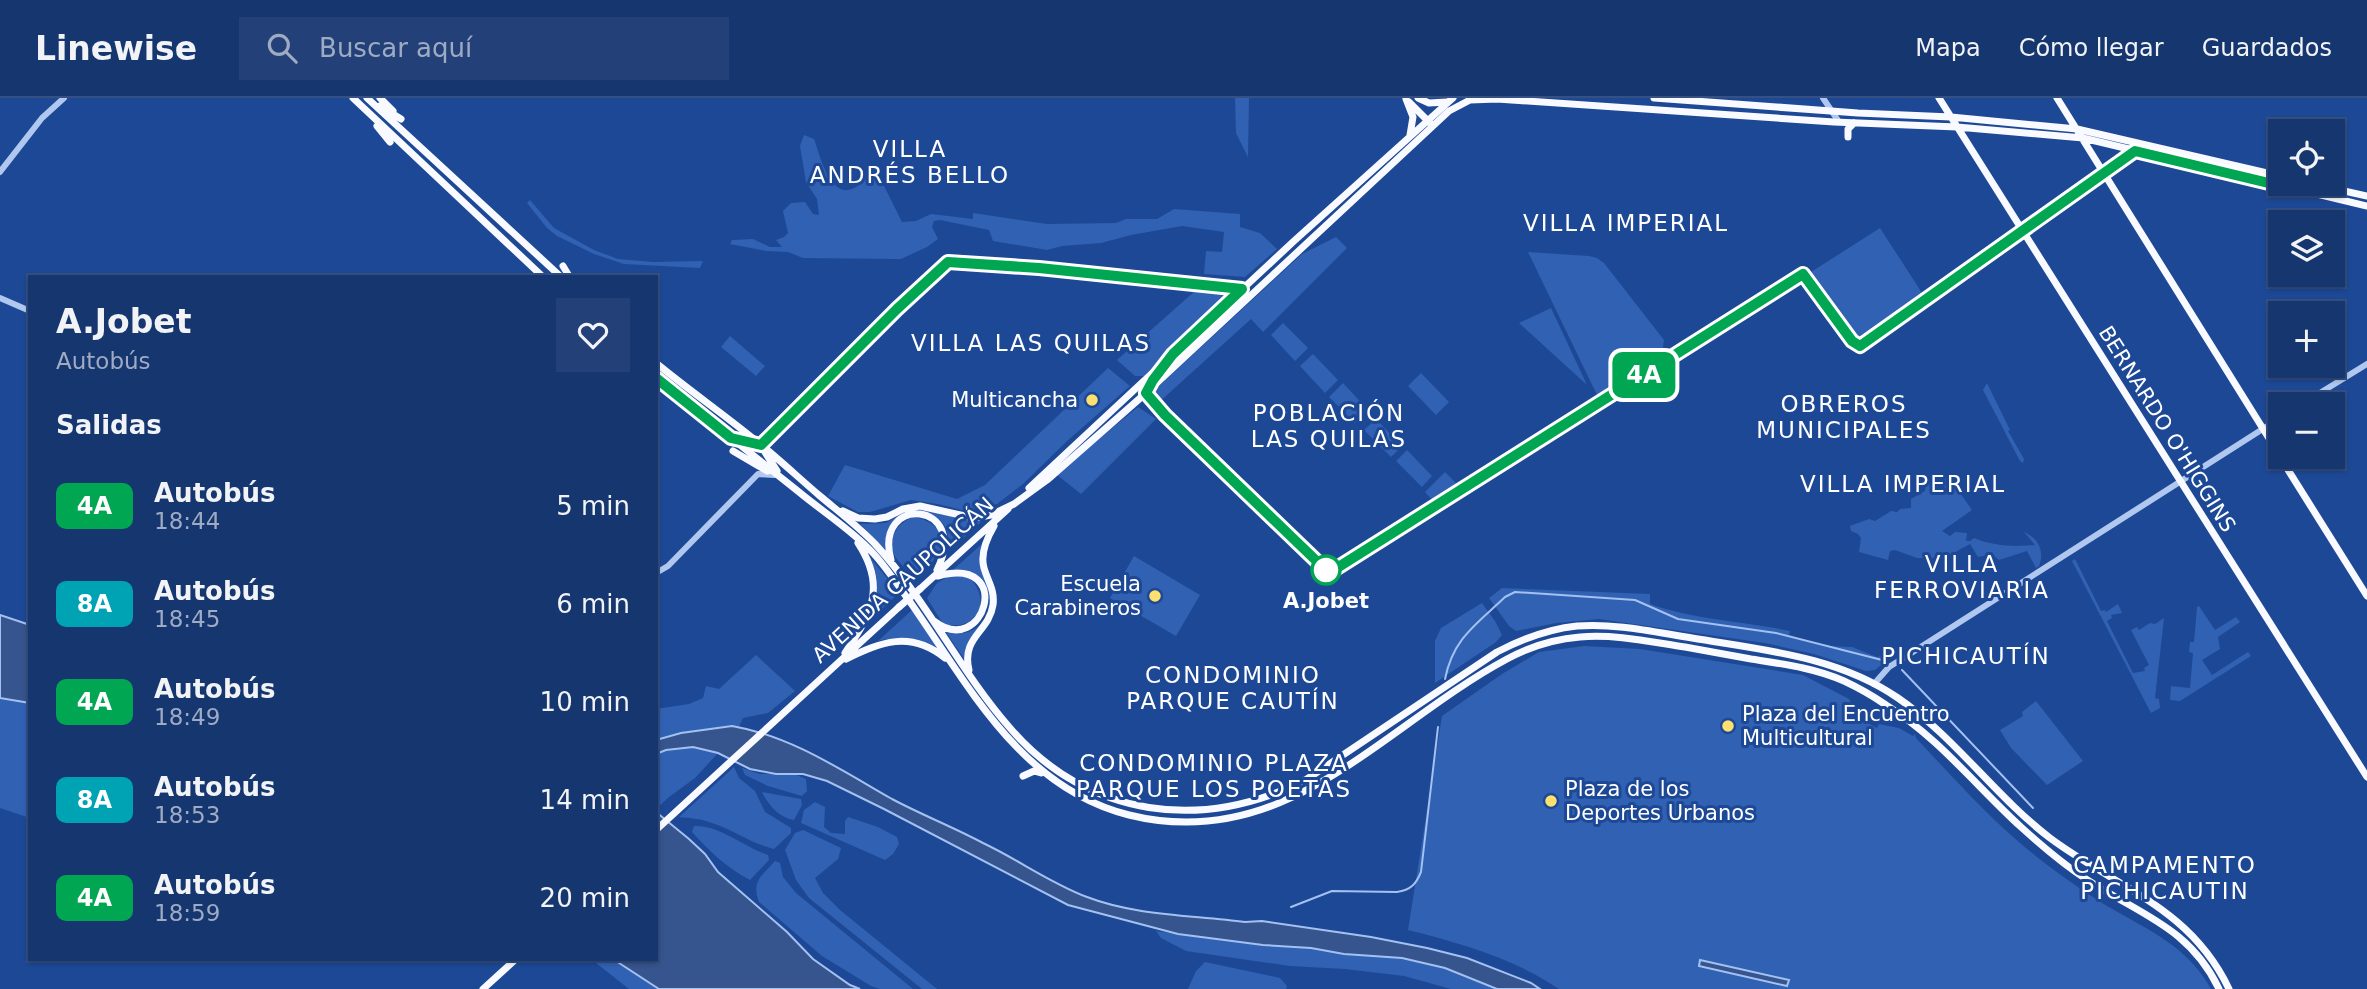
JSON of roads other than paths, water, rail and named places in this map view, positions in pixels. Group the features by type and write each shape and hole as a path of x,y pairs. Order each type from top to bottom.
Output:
{"main road":[{"path":"353,98 541,275"},
{"path":"367,98 401,119 380,98"},
{"path":"367,98 559,275"},
{"path":"1418,98 1429,103 1450,100"},
{"path":"1654,98 1951,117 2077,129 2268,173"},
{"name":"BERNARDO O'HIGGINS","path":"1939,98 2367,777"},
{"path":"2057,98 2268,437"},
{"path":"1405,99 1430,123"},
{"path":"1405,99 1413,117 1409,137"},
{"name":"AVENIDA CAUPOLICÁN","path":"658,828 913,593 1000,517 1042,474 1409,137 1454,107 1470,100 1531,99 2083,138 2367,206"},
{"name":"AVENIDA CAUPOLICÁN","path":"1014,504 1047,480 1146,393 1323,229 1450,100"},
{"path":"364,108 390,142"},
{"path":"1848,137 1848,129 1853,123"},
{"path":"2345,191 2367,196"},
{"path":"1323,229 1326,212"},
{"path":"563,266 568,275"},
{"path":"1239,306 1242,289 1266,281"},
{"path":"1146,393 1173,354"},
{"path":"659,365 761,445 869,538 913,593 1012,731 1064,776 1112,799 1160,810 1212,809 1278,793 1307,779 1497,652 1521,640 1559,628 1618,626 1790,654 1838,667 1897,697 1934,727 2040,830 2174,918 2207,952 2229,989"},
{"path":"658,380 845,528 913,593 955,667 990,717 1022,753 1048,776"},
{"path":"731,438 761,445 789,484"},
{"path":"733,451 789,484"},
{"path":"2288,469 2367,596"},
{"path":"822,497 847,514 869,519 881,519 903,509 920,506 967,517 982,517 1014,504"},
{"path":"892,565 888,541 892,526 907,515 926,515 939,523 945,538 944,554 934,577"},
{"path":"972,677 967,662 969,647 989,616 993,600 991,585 984,568 984,551 990,533 1000,517"},
{"path":"839,662 869,614 873,592 867,557 845,528"},
{"path":"931,619 950,628 966,627 973,624 983,613 986,598 983,587 967,573 954,572 934,577"},
{"path":"1022,753 1027,762 1023,776 1034,771 1095,803 1143,818 1202,821 1251,814 1286,802 1310,789 1504,661 1543,644 1572,638 1606,637 1711,651 1796,666 1857,685 1874,684"},
{"path":"839,662 879,644 902,641 929,647 955,667"},
{"path":"1845,681 1906,718 2057,859 2088,881 2143,911 2180,936 2200,958 2219,989"},
{"path":"1383,722 1428,697"},
{"path":"1022,753 1041,758"},
{"path":"1278,793 1326,761 1328,755"},
{"path":"1041,758 1048,776"},
{"path":"483,989 514,961"}],"street":[{"path":"0,173 42,118 64,98"},
{"path":"1665,98 1675,111"},
{"path":"1823,98 1839,122"},
{"path":"761,445 906,300 948,262 1039,268 1242,289"},
{"path":"0,298 28,310"},
{"path":"2322,392 2367,364"},
{"path":"1874,684 1889,667 2268,426"},
{"path":"658,572 668,566 758,474 774,475"}],"waterway":[{"path":"1445,679 1460,642 1505,597 1515,592 1635,600 1678,619 1776,633 1882,660"},
{"path":"1902,670 2033,808"},
{"path":"1291,907 1332,891 1397,892 1406,890 1415,883 1421,872 1438,727"}],"place":[{"name":"Multicancha","path":"1092,400"},
{"name":"A.Jobet","path":"1326,570"},
{"name":"Escuela Carabineros","path":"1155,596"},
{"name":"Plaza del Encuentro Multicultural","path":"1728,726"},
{"name":"Plaza de los Deportes Urbanos","path":"1551,801"}],"district":[{"name":"VILLA ANDRÉS BELLO","path":"910,162"},
{"name":"VILLA IMPERIAL","path":"1626,223"},
{"name":"VILLA LAS QUILAS","path":"1031,343"},
{"name":"OBREROS MUNICIPALES","path":"1844,417"},
{"name":"POBLACIÓN LAS QUILAS","path":"1329,426"},
{"name":"VILLA IMPERIAL","path":"1903,484"},
{"name":"VILLA FERROVIARIA","path":"1962,577"},
{"name":"PICHICAUTÍN","path":"1966,656"},
{"name":"CONDOMINIO PARQUE CAUTÍN","path":"1233,688"},
{"name":"CONDOMINIO PLAZA PARQUE LOS POETAS","path":"1214,776"},
{"name":"CAMPAMENTO PICHICAUTIN","path":"2165,878"}]}
